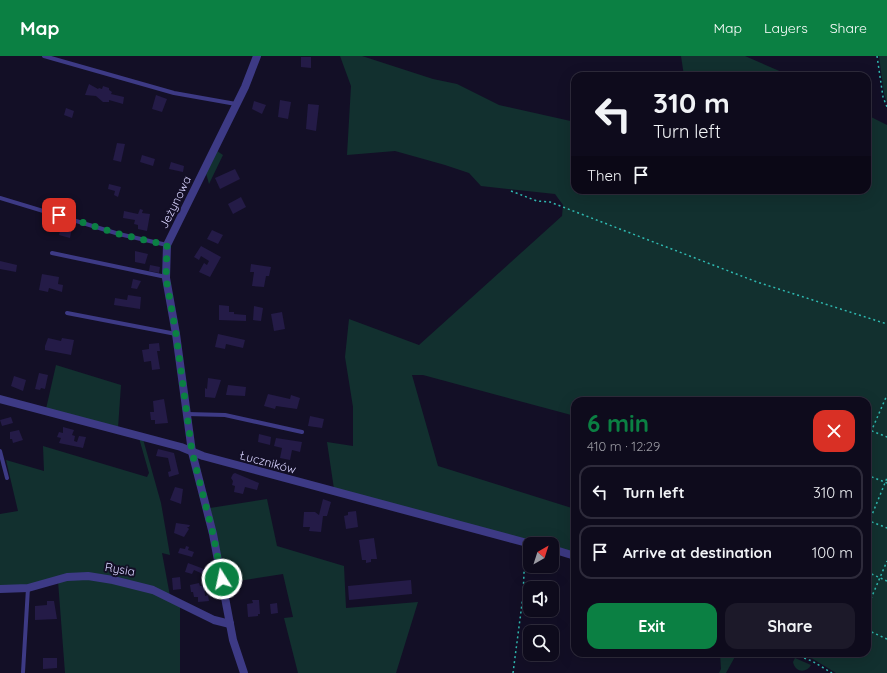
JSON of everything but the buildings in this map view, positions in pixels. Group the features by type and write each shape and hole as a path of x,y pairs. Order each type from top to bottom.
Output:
{"street":[{"name":"Jeżynowa","path":"244,673 233,640 213,534 192,452 176,334 166,278 167,245 236,104 257,56"},
{"name":"Łuczników","path":"0,399 174,445 192,452 523,542"},
{"path":"559,552 571,555"},
{"name":"Rysia","path":"0,589 28,588 67,577 88,576 138,585 153,590 214,620 230,624"}],"lane":[{"path":"44,56 174,94 236,104"},
{"path":"0,198 119,234 167,245"},
{"path":"52,253 166,278"},
{"path":"67,313 176,334"},
{"path":"186,414 225,415 302,432"},
{"path":"0,451 7,478"},
{"path":"23,672 28,588"}],"path":[{"path":"877,56 883,97 887,107"},
{"path":"511,191 536,201 550,202 757,282 887,324"},
{"path":"887,395 872,431 887,437"},
{"path":"871,476 886,483"},
{"path":"871,514 887,478"},
{"path":"871,521 887,528"},
{"path":"871,599 887,561"},
{"path":"513,673 525,573"},
{"path":"871,574 887,581"},
{"path":"871,632 887,639"},
{"path":"801,657 812,661 832,673"}],"green space":[{"path":"340,56 362,56 433,79 457,84 499,105 571,121 571,194 871,194 871,117 887,125 887,673 836,673 807,657 871,657 871,397 571,397 571,415 423,375 412,375 438,466 571,508 571,552 559,549 559,537 523,537 523,539 334,489 327,442 353,446 353,407 345,357 349,319 419,345 562,216 563,205 555,194 481,186 469,173 395,151 347,155 351,86"},
{"path":"681,56 745,56 782,72 683,72"},
{"path":"879,56 887,56 887,103 884,94"},
{"path":"217,151 223,155 209,184 206,173"},
{"path":"56,365 121,385 118,428 46,409"},
{"path":"139,438 143,439 161,503 170,555 162,553 170,596 89,574 28,586 0,587 0,514 18,511 6,460 44,471 43,446 147,477 149,473"},
{"path":"267,499 277,546 344,566 346,608 418,602 396,673 298,673 284,618 293,617 283,574 226,583 210,508"},
{"path":"88,578 137,586 180,606 180,673 65,673 58,581"},
{"path":"720,657 735,657 726,673 719,673 721,669"},
{"path":"795,658 811,665 809,668 801,671 794,666 793,662"}],"route":[{"path":"59,215 119,234 167,245 166,278 176,334 192,452 213,534 222,579"}]}
